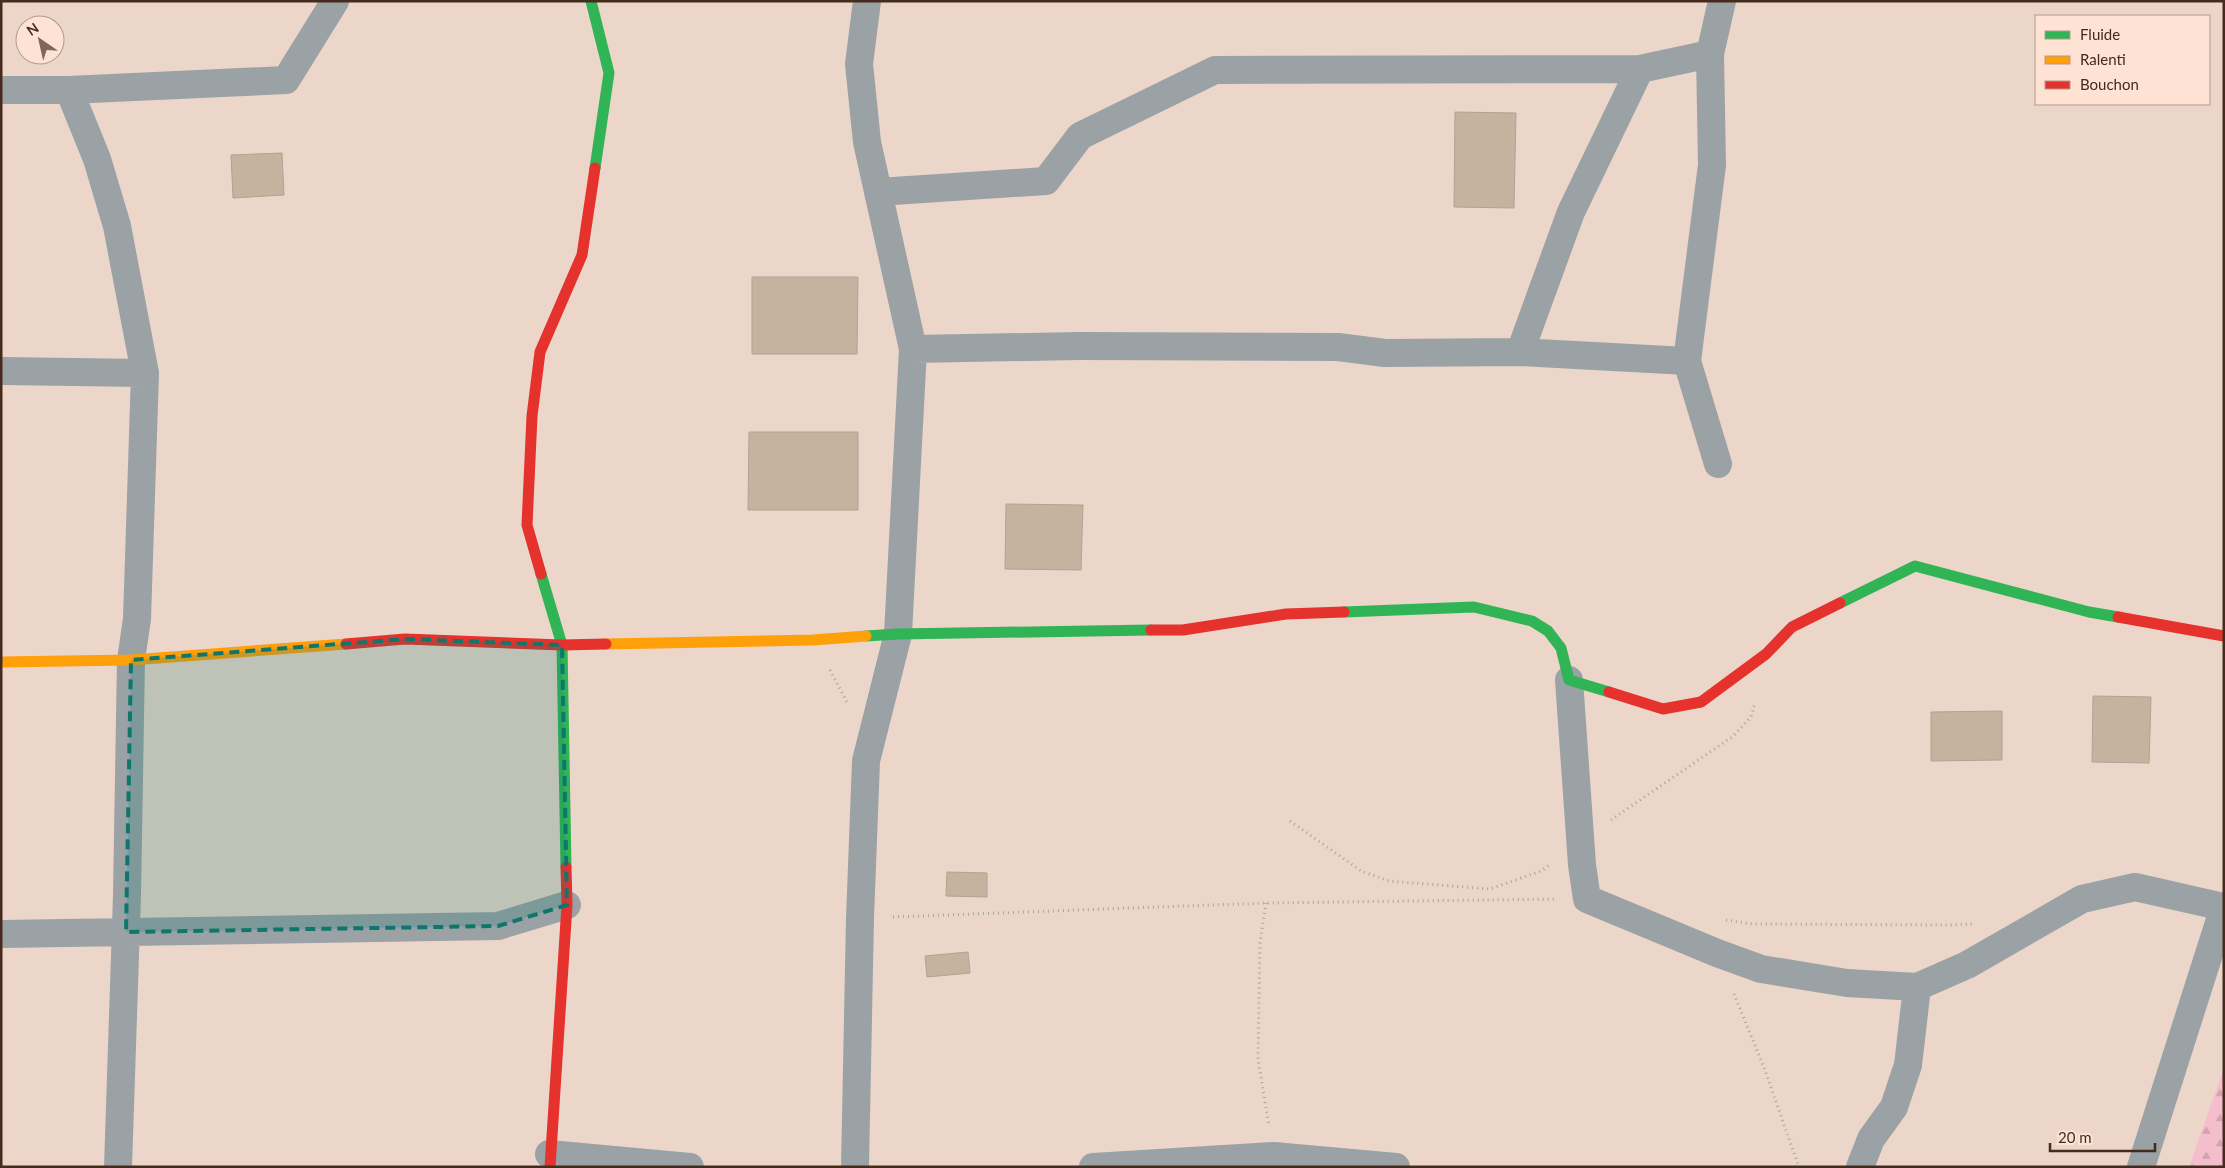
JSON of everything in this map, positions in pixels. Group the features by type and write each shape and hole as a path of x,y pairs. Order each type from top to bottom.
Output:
{"street":[{"path":"1,90 69,90 286,80 334,1"},
{"path":"591,1 609,73 608,83 582,255 540,352 532,416 527,525 562,645 567,905 549,1160 690,1167"},
{"path":"854,1167 866,761 898,634 913,348 867,142 859,64 866,1"},
{"path":"1718,464 1687,361 1712,166 1710,54 1722,1"},
{"path":"878,192 1046,181 1080,136 1215,70 1640,69 1710,54"},
{"path":"1520,352 1571,212 1640,69"},
{"path":"69,90 97,159 117,226 146,373 137,619 131,660 126,932 118,1167"},
{"path":"913,348 1338,347 1384,353 1520,352 1687,361"},
{"path":"1,371 146,373"},
{"path":"1569,680 1663,709 1701,702 1766,654 1792,627 1914,566 2089,612 2224,636"},
{"path":"1,662 131,660 405,639 562,645 813,640 898,634 1182,630 1286,614 1474,607 1532,621 1548,630 1561,648 1569,680 1582,865 1587,899 1718,953 1761,969 1847,983 1917,987 1967,965 2082,899 2135,887 2224,907 2141,1167"},
{"path":"1,934 498,926 567,905"},
{"path":"1860,1167 1871,1139 1894,1107 1908,1065 1917,987"},
{"path":"1093,1167 1274,1156 1396,1167"}],"path":[{"path":"860,918 1266,903 1587,899"},
{"path":"1266,903 1260,942 1258,1059 1274,1156"},
{"path":"1724,919 1753,924 1950,925 1980,923"},
{"path":"1718,953 1763,1065 1799,1167"}],"highlighted area":[{"path":"405,639 562,645 567,905 498,926 126,932 131,660"}],"green space":[{"path":"2224,1068 2224,1167 2189,1167"}],"building":[{"path":"1455,112 1516,113 1514,208 1454,207"},
{"path":"282,153 284,195 233,198 231,155"},
{"path":"752,277 858,277 857,354 752,354"},
{"path":"749,432 858,432 858,510 748,510"},
{"path":"1006,504 1083,505 1081,570 1005,569"},
{"path":"2093,696 2151,697 2149,763 2092,762"},
{"path":"2002,711 2002,760 1931,761 1931,712"},
{"path":"947,872 987,873 987,897 946,896"},
{"path":"968,952 970,973 927,977 925,956"}],"traffic: fast":[{"path":"591,1 609,73 595,168"},
{"path":"1840,603 1915,566 2089,612 2118,617"},
{"path":"541,574 562,645 566,867"},
{"path":"1344,612 1474,607 1532,621 1548,631 1561,648 1569,680 1609,692"},
{"path":"866,636 1151,630"}],"traffic: slow":[{"path":"606,644 813,640 866,636"},
{"path":"1,662 131,660 346,644"}],"traffic: jam":[{"path":"541,574 527,525 532,416 540,352 582,255 595,168"},
{"path":"1609,692 1663,709 1701,702 1766,654 1792,627 1840,603"},
{"path":"1151,630 1183,630 1286,614 1344,612"},
{"path":"2118,617 2224,636"},
{"path":"346,644 405,639 562,645 606,644"},
{"path":"550,1167 567,905 566,867"}]}
